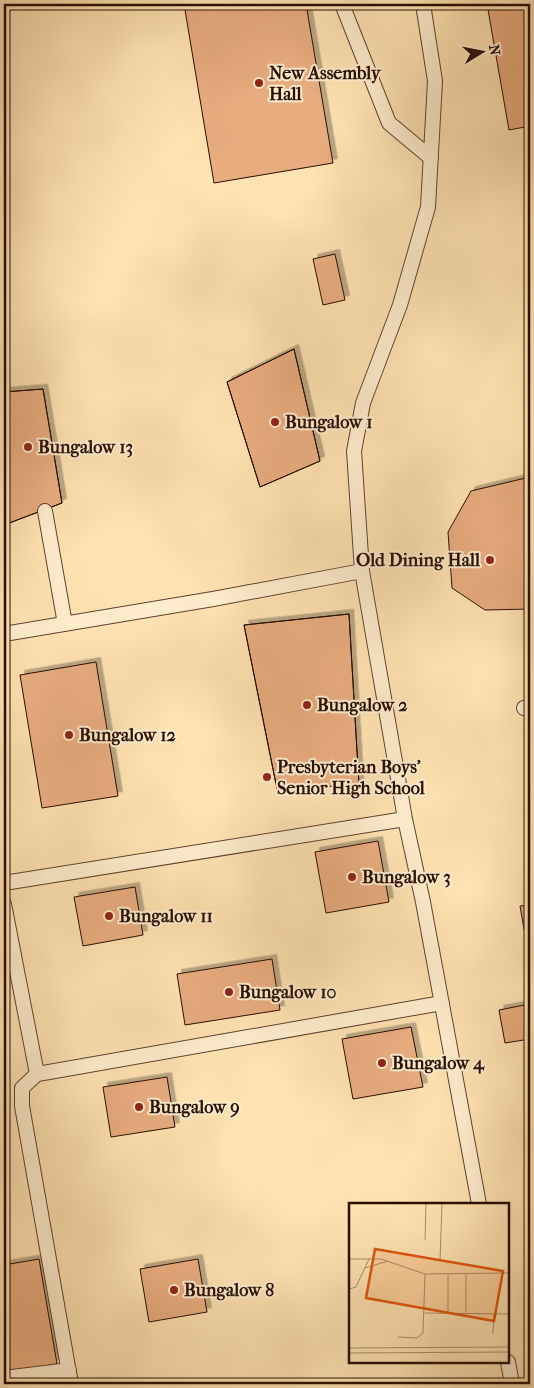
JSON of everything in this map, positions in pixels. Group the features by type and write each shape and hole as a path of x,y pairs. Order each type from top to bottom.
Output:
{"lane":[{"path":"342,4 389,123 431,158"},
{"path":"423,4 435,81 428,206 400,305 363,403 354,451 362,571 405,819 423,902 479,1203"},
{"path":"45,511 65,624"},
{"path":"4,634 213,599 362,571"},
{"path":"4,883 405,819"},
{"path":"4,904 37,1074"},
{"path":"4,1378 70,1377 22,1106 22,1088 37,1074 442,1004"},
{"path":"508,1363 512,1384"}],"building":[{"name":"New Assembly Hall","path":"184,4 306,4 333,163 214,183"},
{"path":"487,4 530,4 530,126 509,130"},
{"path":"335,254 345,300 323,305 313,259"},
{"name":"Bungalow 1","path":"294,349 320,461 260,487 227,382"},
{"name":"Bungalow 1","path":"294,349 320,461 260,487 227,382"},
{"name":"Bungalow 13","path":"43,389 62,503 4,525 4,392"},
{"name":"Bungalow 13","path":"43,389 62,503 4,525 4,392"},
{"name":"Old Dining Hall","path":"530,477 530,609 485,610 452,588 448,532 471,491"},
{"name":"Bungalow 2","path":"349,614 359,785 277,789 244,625"},
{"name":"Bungalow 2","path":"349,614 359,785 277,789 244,625"},
{"name":"Bungalow 12","path":"96,662 118,796 42,808 20,675"},
{"name":"Bungalow 3","path":"378,841 389,902 326,913 315,852"},
{"name":"Bungalow 11","path":"135,887 143,935 83,946 74,897"},
{"path":"530,905 530,963 520,906"},
{"name":"Bungalow 10","path":"272,959 280,1010 185,1025 177,974"},
{"path":"530,1004 530,1039 505,1043 499,1010"},
{"name":"Bungalow 4","path":"411,1027 423,1087 353,1099 342,1039"},
{"name":"Bungalow 9","path":"167,1077 175,1127 111,1137 103,1087"},
{"path":"39,1259 57,1364 4,1373 4,1265"},
{"name":"Bungalow 8","path":"198,1259 207,1312 149,1322 140,1269"}],"place":[{"name":"New Assembly Hall","path":"259,83"},
{"name":"Bungalow 1","path":"275,422"},
{"name":"Bungalow 13","path":"28,447"},
{"name":"Old Dining Hall","path":"490,560"},
{"name":"Bungalow 2","path":"307,705"},
{"name":"Bungalow 12","path":"69,735"},
{"name":"Presbyterian Boys' Senior High School","path":"267,777"},
{"name":"Bungalow 3","path":"352,877"},
{"name":"Bungalow 11","path":"109,916"},
{"name":"Bungalow 10","path":"229,992"},
{"name":"Bungalow 4","path":"382,1063"},
{"name":"Bungalow 9","path":"139,1107"},
{"name":"Bungalow 8","path":"174,1290"}]}
